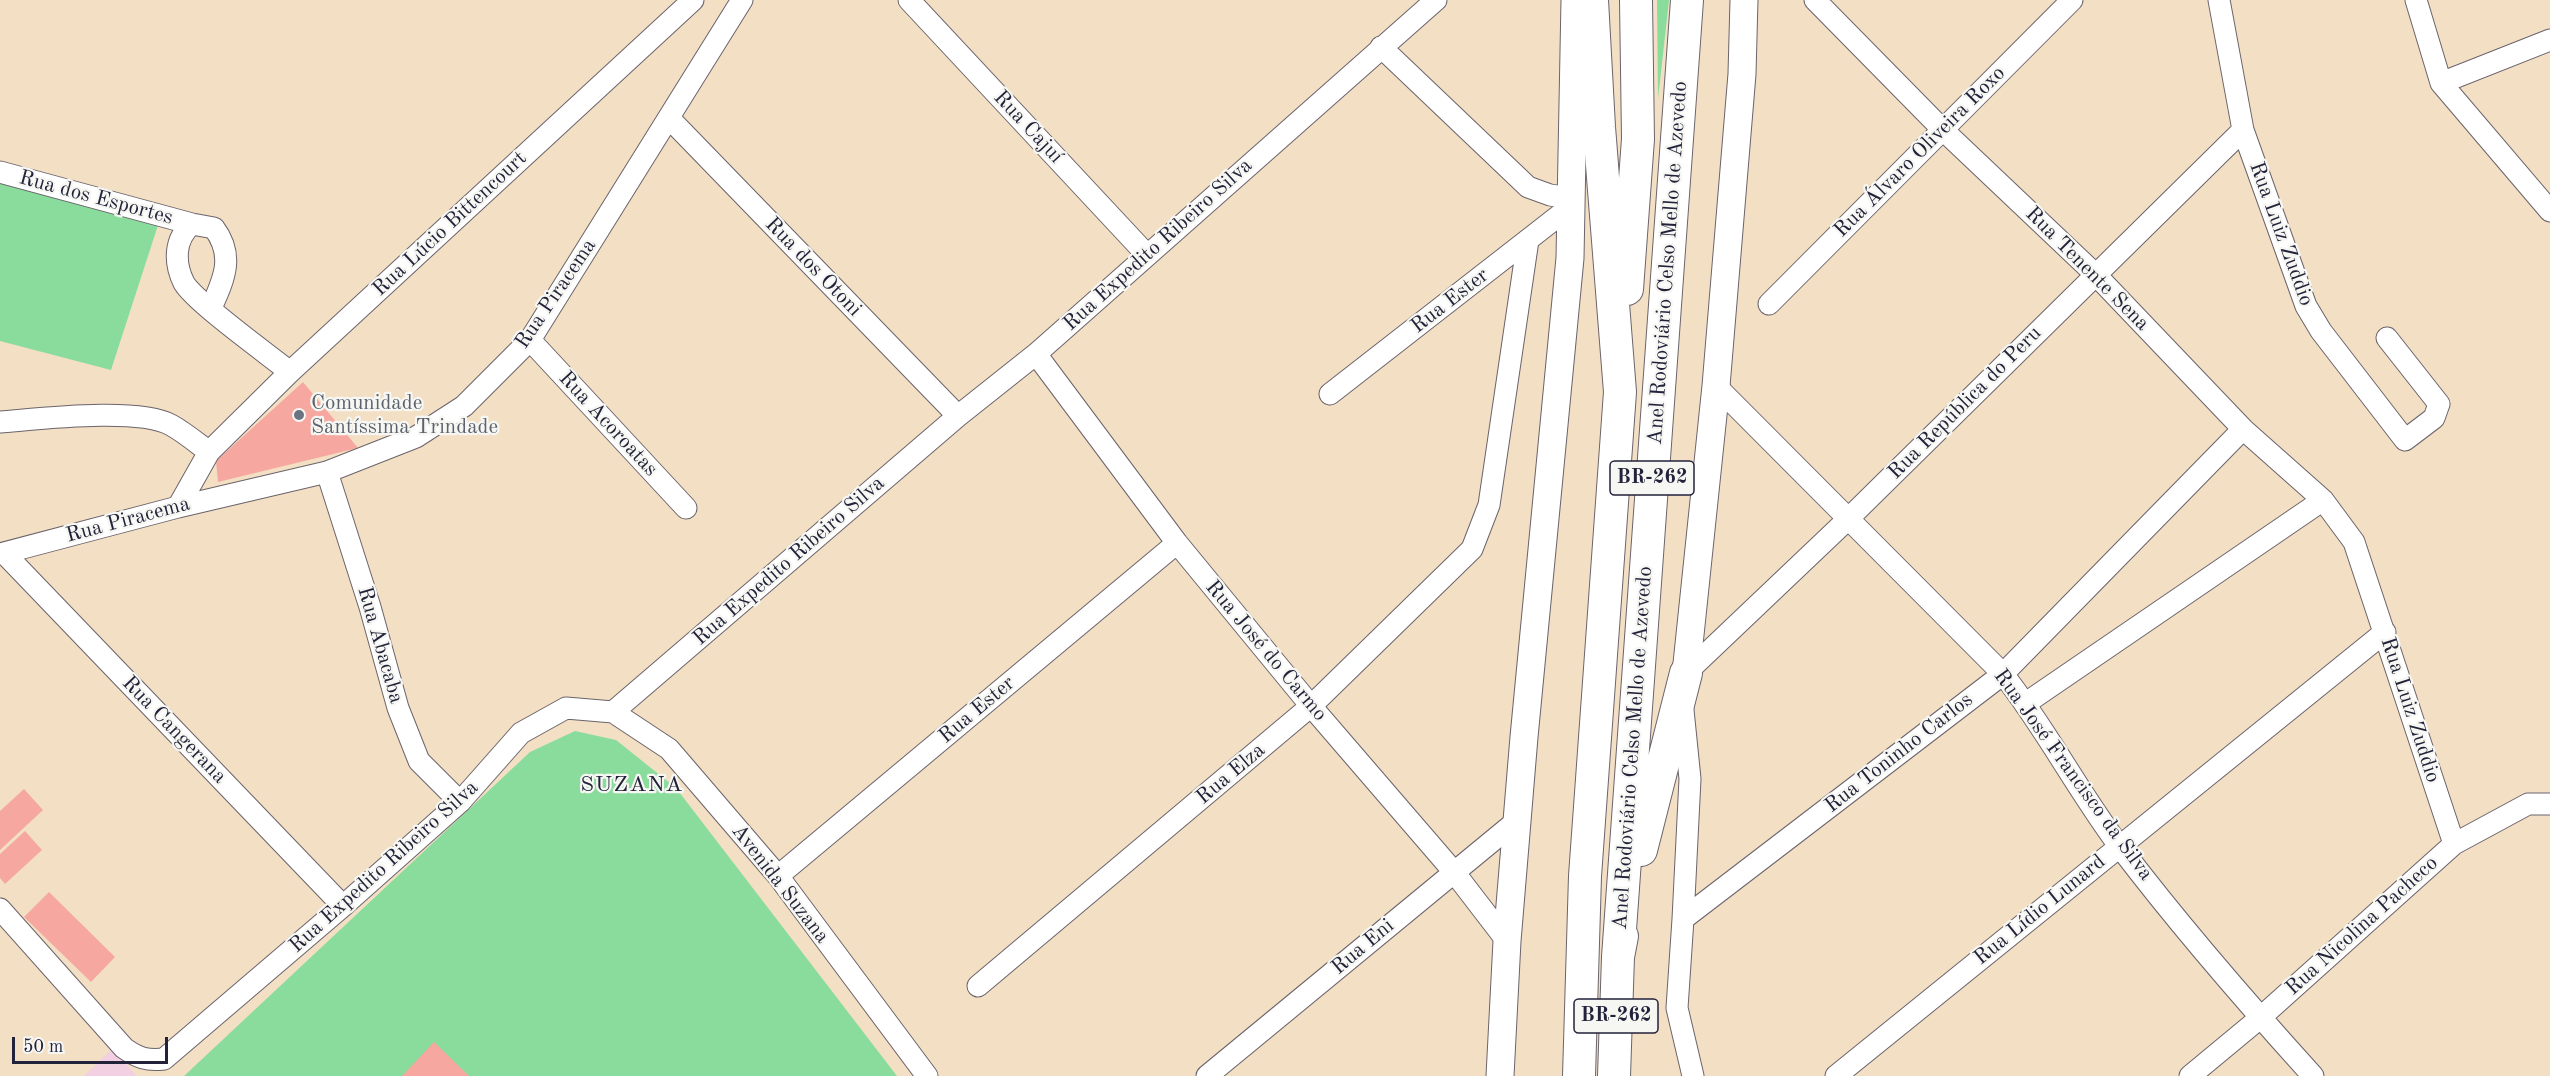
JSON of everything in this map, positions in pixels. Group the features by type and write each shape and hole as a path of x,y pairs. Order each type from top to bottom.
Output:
{"highway":[{"path":"1592,0 1620,392"},
{"name":"Anel Rodoviário Celso Mello de Azevedo","path":"1620,392 1638,139 1636,0"},
{"name":"Anel Rodoviário Celso Mello de Azevedo","path":"1618,957 1687,0"},
{"name":"BR-262","path":"1579,1076 1586,876 1620,392"},
{"path":"1618,957 1650,812 1683,682"},
{"name":"BR-262","path":"1614,1076 1618,957"}],"main road":[{"path":"1500,1076 1507,941 1519,819 1524,737 1570,258 1575,0"},
{"name":"BR-262","path":"1683,682 1716,386 1742,74 1744,0"}],"street":[{"name":"Rua Lúcio Bittencourt","path":"178,507 209,452 290,372 693,0"},
{"name":"Rua Piracema","path":"2,554 178,507 327,472 416,437 464,406 530,340 742,0"},
{"name":"Rua Cajuí","path":"909,0 1147,255"},
{"name":"Rua Expedito Ribeiro Silva","path":"0,909 124,1048 136,1057 150,1061 164,1059 343,906 460,802 521,733 566,708 613,712 958,416 1036,354 1381,46 1436,0"},
{"name":"Rua Tenente Sena","path":"1815,0 1942,129 2095,274 2243,429 2323,500 2354,542"},
{"name":"Rua Álvaro Oliveira Roxo","path":"1769,304 2072,0"},
{"name":"Rua Luiz Zuddio","path":"2219,0 2243,130 2306,306 2321,331 2405,440 2434,418 2439,404 2387,338"},
{"path":"2416,0 2441,83 2550,211"},
{"path":"2441,83 2550,40"},
{"path":"1381,46 1528,187 1570,203"},
{"name":"Rua dos Otoni","path":"669,118 958,416"},
{"name":"Rua República do Peru","path":"1683,682 2243,130"},
{"name":"Rua dos Esportes","path":"0,172 214,228 221,238 226,253 227,267 211,308"},
{"name":"Rua Ester","path":"1330,394 1528,240 1570,203"},
{"name":"Rua dos Esportes","path":"192,224 183,231 177,252 178,267 185,285 290,372"},
{"name":"Rua Elza","path":"978,986 1311,706 1472,549 1489,505 1528,240"},
{"name":"Rua Acoroatas","path":"530,340 686,508"},
{"name":"Rua José do Carmo","path":"1036,354 1177,543 1311,706 1454,872 1507,941"},
{"name":"Rua José Francisco da Silva","path":"1716,386 2003,674 2026,703 2119,845 2260,1018 2313,1076"},
{"path":"0,422 87,416 132,416 169,423 209,452"},
{"name":"Rua Toninho Carlos","path":"1689,915 2003,674 2243,429"},
{"name":"Rua Abacaba","path":"327,472 370,607 398,708 419,761 460,802"},
{"path":"2026,703 2323,500"},
{"name":"Rua Luiz Zuddio","path":"2354,542 2454,844"},
{"name":"Rua Ester","path":"778,876 1177,543"},
{"name":"Rua Cangerana","path":"2,554 343,906"},
{"name":"Rua Lídio Lunard","path":"1836,1076 2385,632"},
{"path":"1683,682 1690,779 1689,915 1677,1008 1693,1076"},
{"name":"Avenida Suzana","path":"613,712 669,749 778,876 927,1076"},
{"name":"Rua Nicolina Pacheco","path":"2190,1076 2260,1018 2454,844 2528,804 2550,804"},
{"name":"Rua Eni","path":"1207,1076 1519,819"}],"shaded area":[{"path":"112,1049 137,1076 84,1076"}],"green space":[{"path":"1657,0 1669,0 1658,99"},
{"path":"0,181 160,219 111,370 0,341"},
{"path":"575,731 616,740 676,788 897,1076 184,1076 530,752"}],"building":[{"name":"Comunidade Santíssima Trindade","path":"303,382 358,448 218,482 216,461"},
{"path":"24,789 43,810 0,850 0,811"},
{"path":"25,831 42,850 5,884 0,878 0,854"},
{"path":"49,892 115,957 91,982 24,917"},
{"path":"434,1042 469,1076 402,1076"}],"place":[{"name":"Comunidade Santíssima Trindade","path":"299,415"}],"district":[{"name":"SUZANA","path":"632,785"}]}
